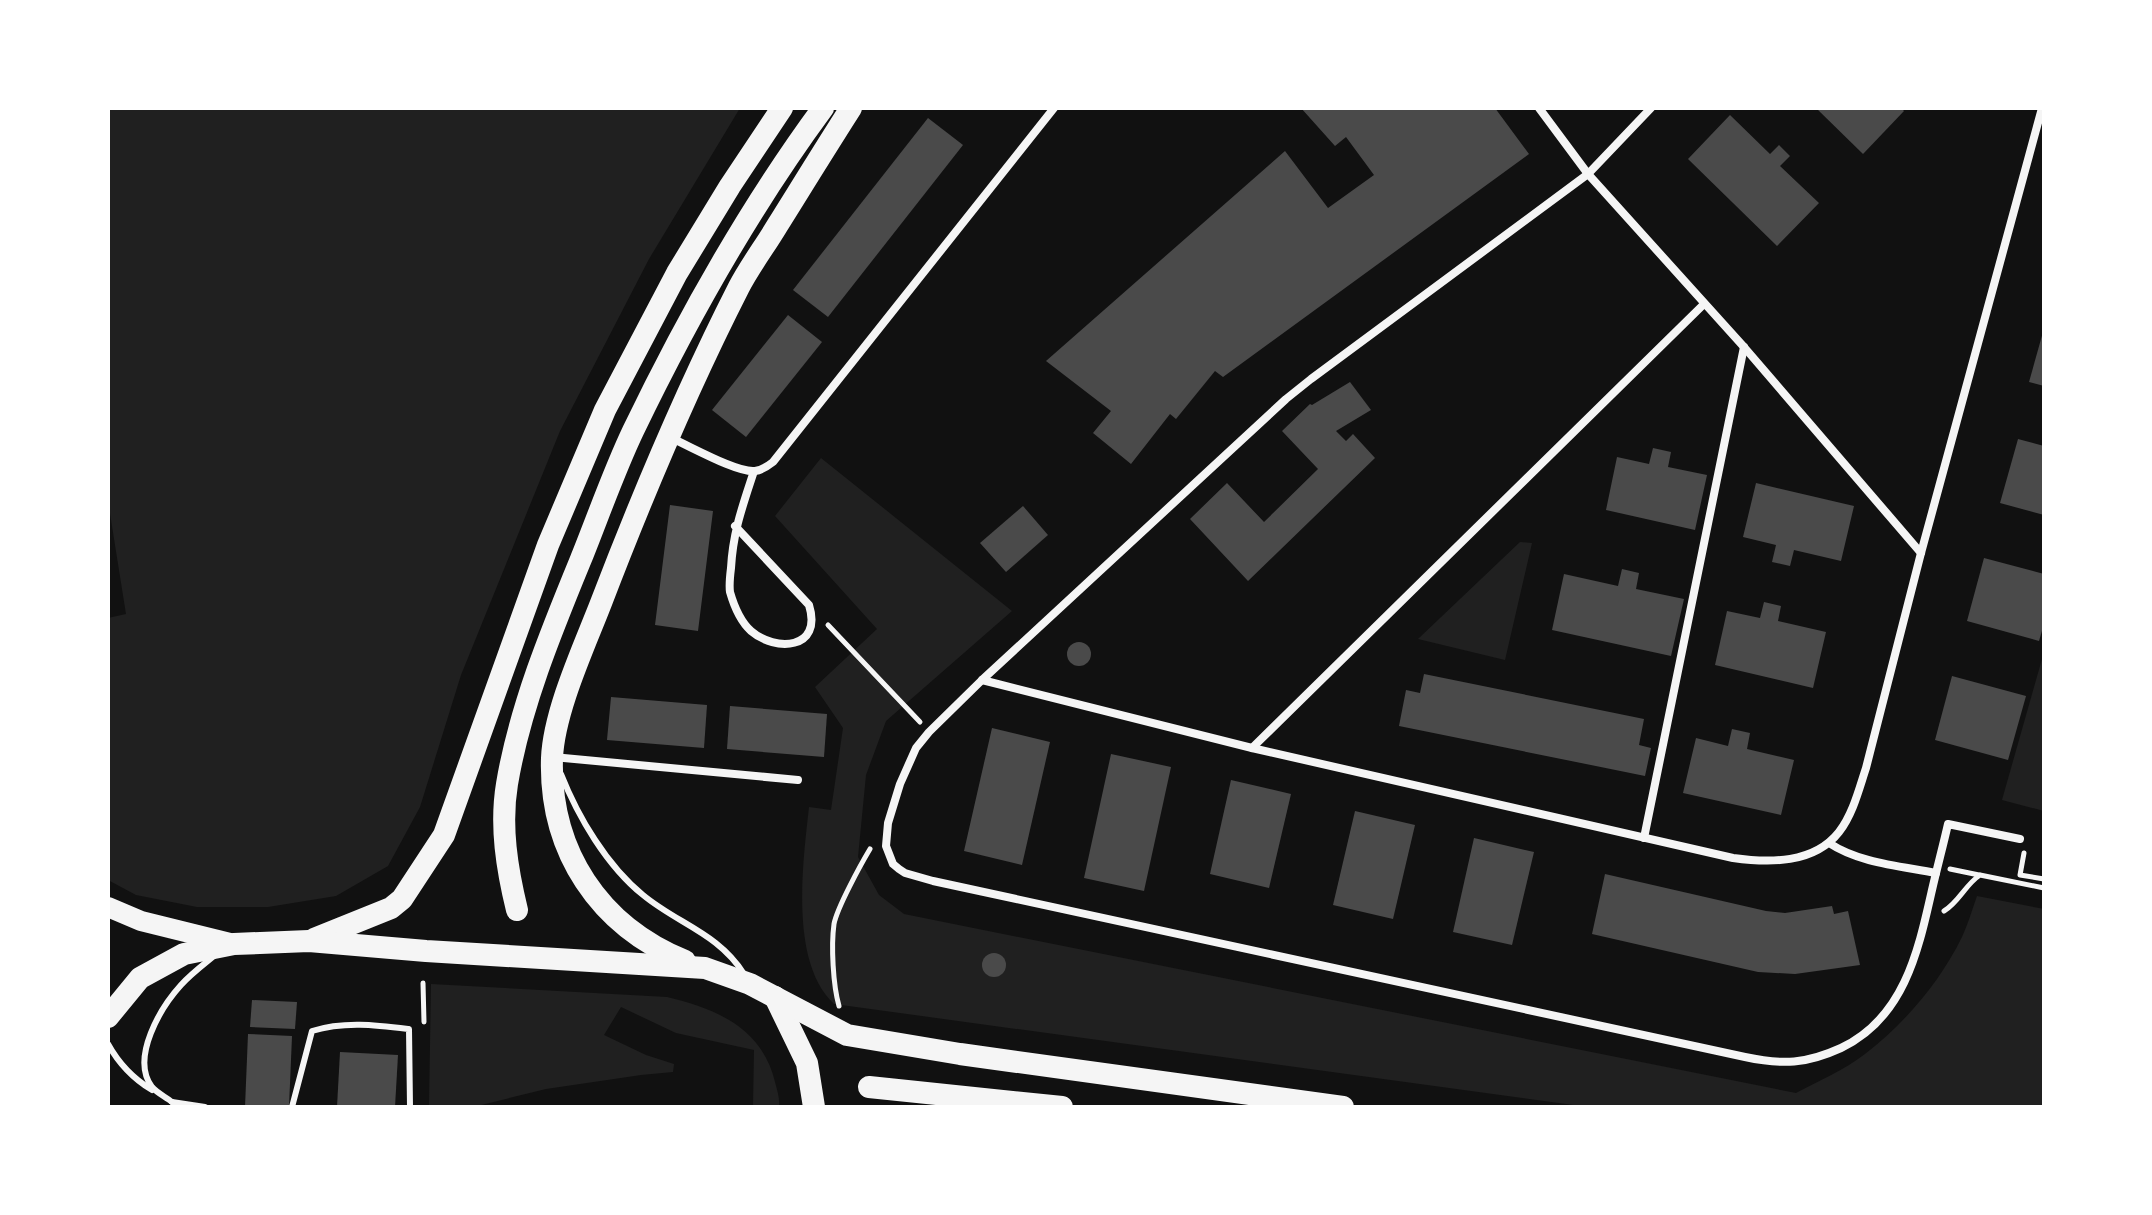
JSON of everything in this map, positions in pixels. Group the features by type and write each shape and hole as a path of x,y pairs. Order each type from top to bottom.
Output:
{"highway":[{"path":"309,941 391,908 402,899 444,835 548,545 605,410 677,273 782,108"},
{"path":"517,910 508,874 504,831 507,786 520,725 562,605 632,434 698,304 794,147 823,108"},
{"path":"851,108 740,285 669,437 581,655 558,722 552,756 554,793 561,833 569,854 604,906 645,941 666,954 750,984 847,1035 960,1054 1343,1107"},
{"path":"810,174 864,108"},
{"path":"108,1017 140,978 184,954 234,944 309,941 705,968"},
{"path":"775,997 807,1063 814,1107"},
{"path":"869,1087 1062,1107"}],"main road":[{"path":"108,907 141,921 234,944"}],"street":[{"path":"669,437 739,469 754,471 773,462 1054,108"},
{"path":"1539,108 1588,174 1744,347 1921,553"},
{"path":"1651,108 1588,174 1311,379 929,732 908,764 888,823 886,846 893,864 905,873 933,881 1765,1061 1806,1061 1848,1044 1882,1018 1896,1000 1906,983 1925,920 1948,824 2020,839"},
{"path":"982,680 1252,748 1753,861 1800,857 1829,843 1844,823 1858,791 2042,108"},
{"path":"1252,748 1704,304"},
{"path":"1644,838 1744,347"},
{"path":"735,526 809,605 812,629 805,638 793,644 776,643 752,632 740,617 729,590 735,526 754,471"},
{"path":"552,756 798,780"},
{"path":"1829,843 1860,857 1936,870"}],"lane":[{"path":"552,756 588,828 628,881 644,897 720,945 737,963 750,984"},
{"path":"172,1102 153,1088 147,1077 146,1048 152,1031 159,1015 181,985 234,944"},
{"path":"292,1107 312,1031 328,1026 370,1024 409,1029 410,1107"},
{"path":"108,1044 135,1079 172,1102 205,1107"}],"path":[{"path":"809,605 929,732"},
{"path":"847,1035 834,988 834,922 862,862 888,823"},
{"path":"2020,839 2027,840 2020,875 2044,879"},
{"path":"1936,870 2044,888"},
{"path":"1925,920 1950,908 1970,882 1980,875"}],"shaded area":[{"path":"108,108 740,108 649,259 560,431 461,675 420,807 388,866 336,896 268,907 197,907 136,895 108,880 108,618 126,614 108,501"},
{"path":"821,458 1012,611 886,721 866,775 858,857 879,895 904,914 1796,1093 1857,1060 1907,1015 1932,986 1953,954 1977,896 2044,909 2044,1107 1588,1107 834,1004 820,986 810,963 802,910 809,807 831,810 843,728 815,687 877,629 775,516"},
{"path":"1520,542 1532,543 1505,660 1418,639"},
{"path":"2044,652 2044,811 2002,800"},
{"path":"431,984 667,997 703,1008 735,1024 760,1048 769,1063 779,1107 753,1107 754,1050 676,1033 621,1007 604,1035 646,1055 674,1064 673,1072 546,1089 473,1107 429,1107"}],"building":[{"path":"1301,108 1495,108 1529,154 1223,377 1215,371 1176,419 1170,414 1131,464 1093,433 1111,411 1046,361 1285,151 1328,208 1374,175 1346,137 1335,146"},
{"path":"1816,108 1901,108 1904,111 1863,154"},
{"path":"1730,115 1770,154 1779,145 1790,156 1780,166 1819,203 1777,246 1688,159"},
{"path":"928,118 963,145 828,317 793,290"},
{"path":"788,315 822,342 746,437 712,410"},
{"path":"2044,332 2044,386 2029,382"},
{"path":"1350,382 1371,410 1336,431 1346,441 1353,434 1375,458 1248,581 1190,519 1227,483 1264,522 1318,469 1282,431 1310,404"},
{"path":"2018,439 2044,446 2044,515 2000,503"},
{"path":"1653,448 1671,452 1668,467 1707,475 1695,530 1606,510 1617,457 1649,464"},
{"path":"1756,483 1854,506 1841,561 1794,550 1790,566 1772,562 1776,545 1743,537"},
{"path":"670,505 713,511 698,631 655,625"},
{"path":"1023,506 1048,535 1006,572 980,543"},
{"path":"1984,558 2044,574 2044,624 2039,641 1967,621"},
{"path":"1622,569 1639,573 1636,589 1684,599 1671,656 1552,630 1564,574 1618,586"},
{"path":"1764,602 1781,606 1778,621 1826,632 1813,688 1715,665 1727,611 1760,618"},
{"path":"1079,642 1090,649 1091,654 1084,665 1079,666 1068,659 1067,654 1074,643"},
{"path":"1424,674 1644,719 1639,745 1651,748 1645,776 1399,726 1406,690 1420,693"},
{"path":"1952,676 2026,696 2008,760 1935,740"},
{"path":"611,697 707,705 704,748 607,740"},
{"path":"730,706 827,714 824,757 727,749"},
{"path":"992,728 1050,742 1022,865 964,851"},
{"path":"1732,729 1750,733 1747,749 1794,760 1781,815 1683,793 1696,738 1728,746"},
{"path":"1111,754 1171,767 1144,891 1084,878"},
{"path":"1231,780 1291,794 1269,888 1210,874"},
{"path":"1355,811 1415,825 1393,919 1333,905"},
{"path":"1474,838 1534,852 1512,945 1453,932"},
{"path":"1605,874 1766,911 1785,913 1832,906 1834,914 1848,911 1860,965 1795,974 1758,972 1592,934"},
{"path":"994,953 1003,956 1006,965 1003,974 994,977 985,974 982,965 985,956"},
{"path":"252,1000 297,1002 295,1029 250,1027"},
{"path":"248,1034 292,1036 289,1107 245,1107"},
{"path":"340,1052 398,1055 395,1107 337,1107"}]}
